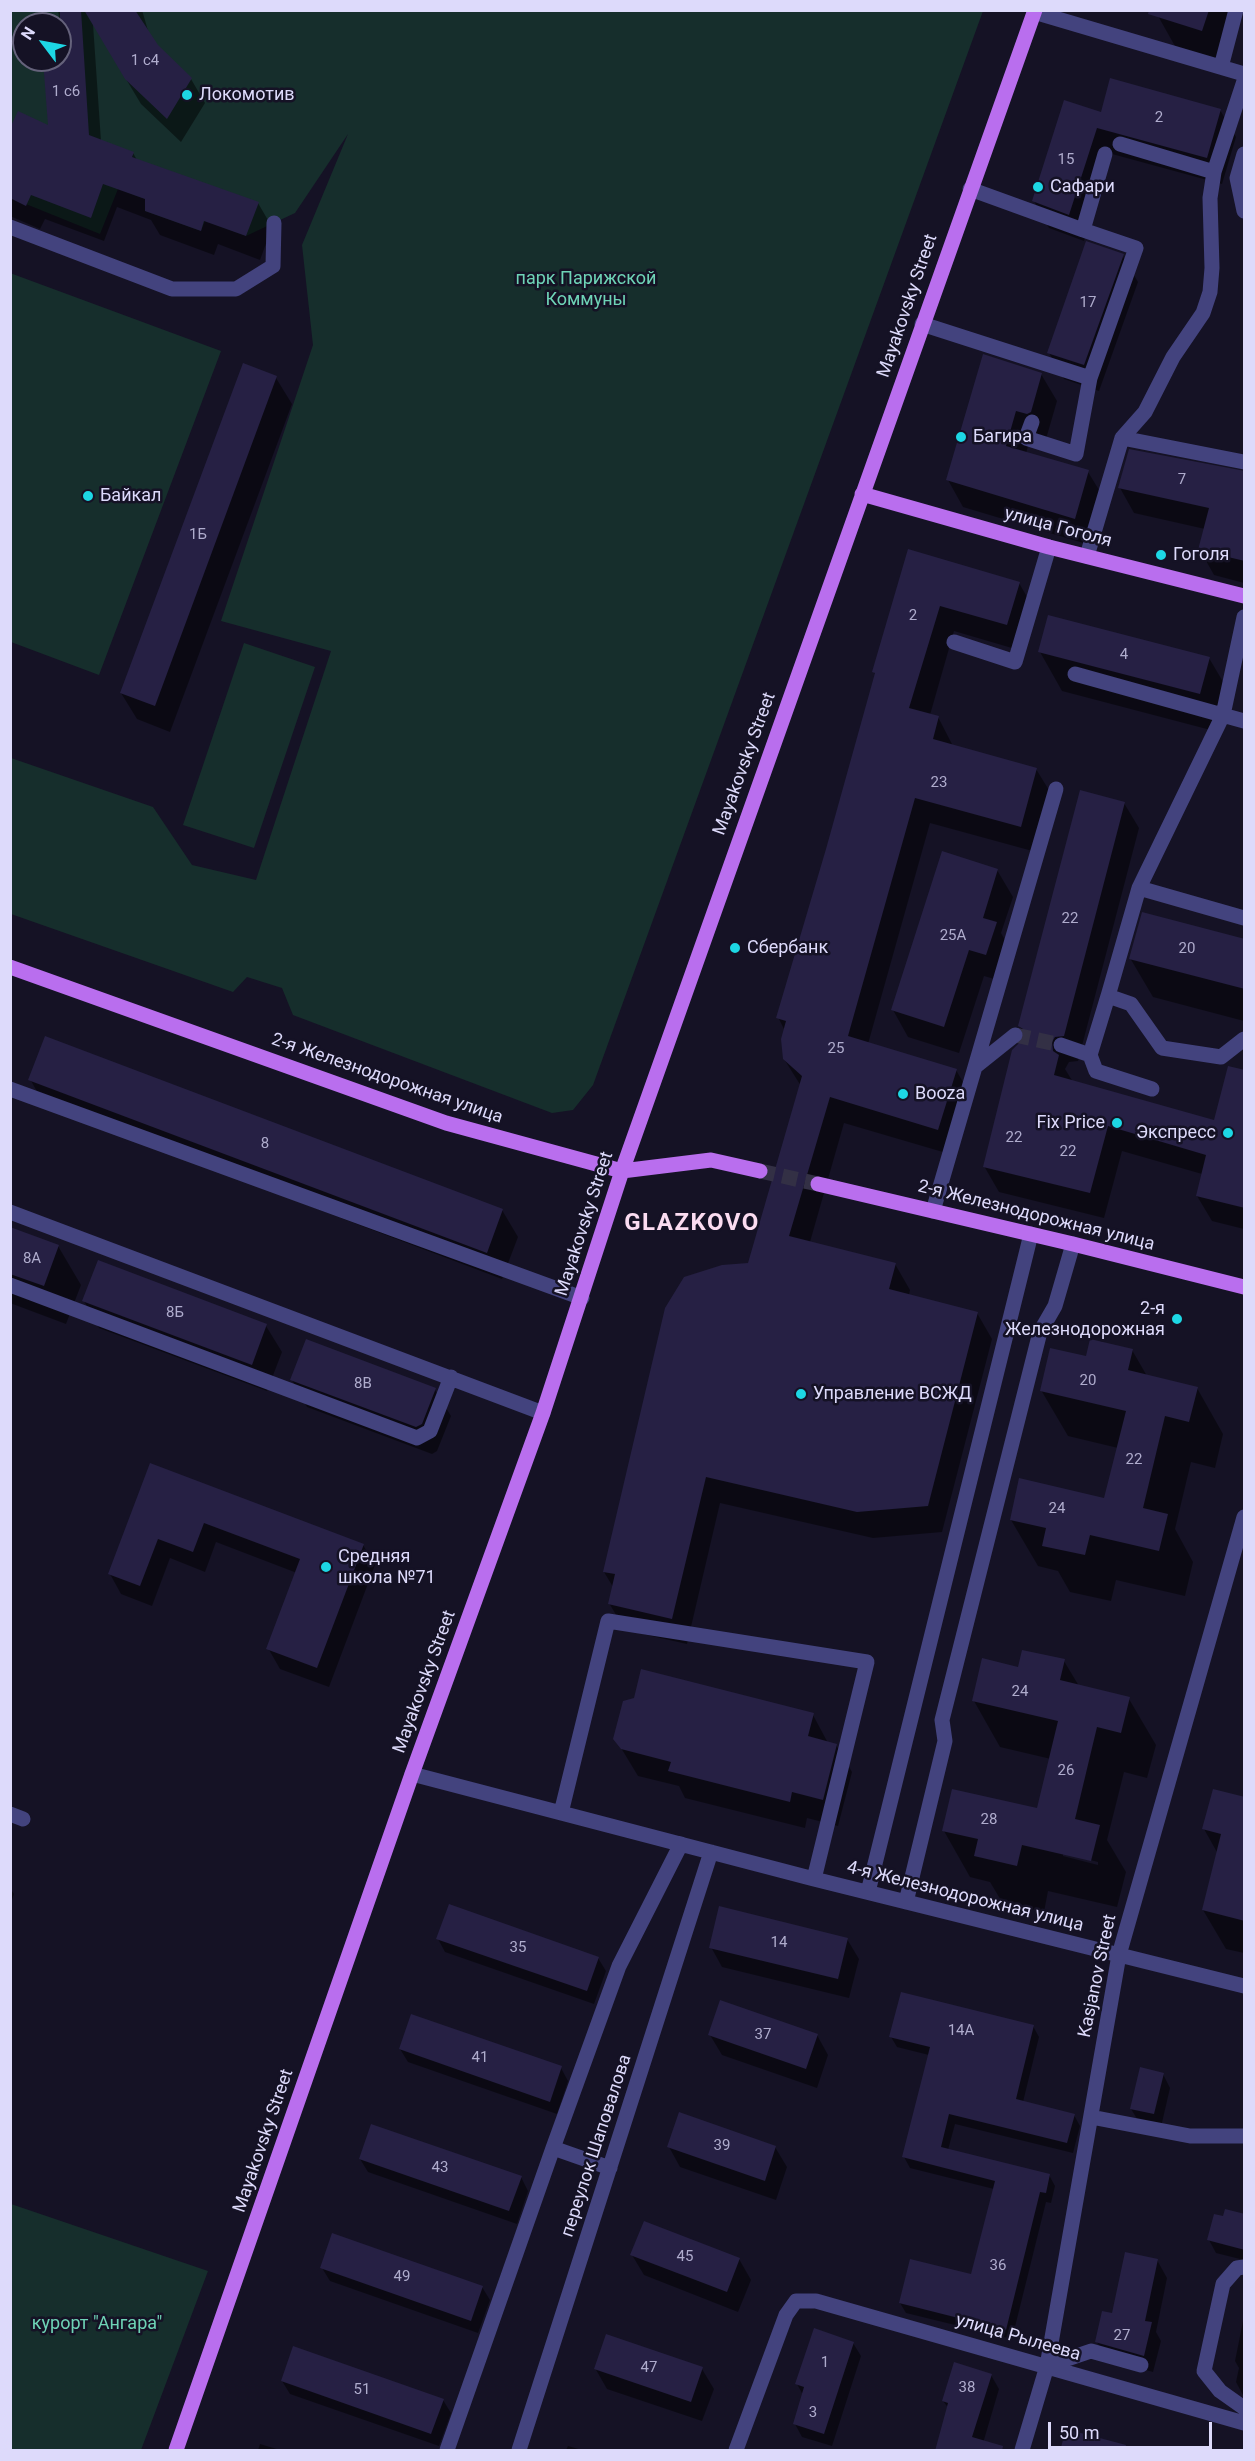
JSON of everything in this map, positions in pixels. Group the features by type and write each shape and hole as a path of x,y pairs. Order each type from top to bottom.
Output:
{"main road":[{"name":"Mayakovsky Street","path":"176,2451 412,1774 543,1413 622,1172 1034,11"},
{"name":"улица Гоголя","path":"862,494 1049,547 1245,596"},
{"name":"2-я Железнодорожная улица","path":"11,968 446,1123 622,1172 711,1160 760,1171"},
{"name":"2-я Железнодорожная улица","path":"818,1184 1245,1287"}],"street":[{"path":"1221,67 1236,10"},
{"path":"1034,11 1245,74"},
{"path":"1087,556 1122,438 1145,412 1173,357 1203,313 1210,292 1212,268 1210,198 1214,172 1245,81"},
{"path":"1120,144 1214,172"},
{"path":"1083,230 1105,154"},
{"path":"1245,154 1241,179 1245,211"},
{"path":"970,189 1136,248 1090,378 1076,454 1026,438 1032,422"},
{"path":"10,227 172,289 236,289 273,266 274,223"},
{"path":"922,324 1090,378"},
{"path":"1122,438 1245,462"},
{"path":"954,642 1015,662 1049,547"},
{"path":"1152,1089 1096,1071 1090,1055 1139,888 1223,716 1245,617"},
{"path":"1076,674 1245,721"},
{"path":"933,1210 1056,789"},
{"path":"1139,888 1245,918"},
{"path":"1108,996 1131,1004 1162,1048 1221,1057 1245,1039"},
{"path":"975,1067 1015,1035"},
{"path":"1061,1045 1090,1055"},
{"path":"10,1089 582,1298"},
{"path":"10,1212 543,1413"},
{"path":"868,1892 1031,1234"},
{"path":"906,1902 945,1741 942,1720 1040,1332 1055,1306 1073,1244"},
{"path":"10,1285 417,1438 430,1431 451,1377"},
{"name":"Kasjanov Street","path":"1022,2451 1047,2366 1119,1955 1245,1516"},
{"path":"561,1813 608,1621 867,1662 814,1879"},
{"name":"4-я Железнодорожная улица","path":"412,1774 814,1879 1245,1986"},
{"path":"447,2451 552,2148 619,1966 681,1844"},
{"name":"переулок Шаповалова","path":"519,2451 711,1852"},
{"path":"1091,2117 1190,2136 1245,2136"},
{"path":"552,2148 610,2168"},
{"path":"1245,2267 1237,2268 1223,2284 1204,2371 1220,2391 1245,2408"},
{"name":"улица Рылеева","path":"736,2451 786,2315 796,2301 816,2301 1245,2423"},
{"path":"1047,2366 1091,2351 1141,2365"}],"green space":[{"name":"парк Парижской Коммуны","path":"11,11 983,11 593,1085 573,1110 552,1113 293,1015 282,988 247,977 233,992 11,914 11,758 153,807 192,865 256,880 331,651 221,621 313,345 302,245 348,134 295,213 246,236 205,221 201,231 145,211 145,199 118,189 100,234 11,198"},
{"name":"Байкал","path":"10,273 221,351 99,675 11,642"},
{"path":"244,643 315,667 254,848 183,825"},
{"name":"курорт \"Ангара\"","path":"11,2204 208,2271 141,2450 11,2450"}],"building":[{"path":"60,10 81,10 89,135 134,152 132,157 259,202 246,236 204,221 201,231 145,211 145,199 103,184 91,218 31,195 26,206 10,198 10,128 18,111 48,125 44,72 72,72 72,12 60,12"},
{"path":"84,10 135,10 158,45 192,78 167,119 125,79"},
{"path":"1149,10 1209,10 1202,31 1148,14"},
{"path":"1110,78 1221,109 1207,158 1097,128 1069,215 1032,201 1064,100 1101,112"},
{"path":"1086,241 1124,254 1084,365 1047,353"},
{"path":"983,354 1042,373 1031,412 1027,414 1016,411 1006,446 1089,470 1075,519 946,480"},
{"path":"243,363 277,376 155,706 120,693"},
{"path":"1129,449 1245,471 1245,561 1198,550 1209,508 1118,488"},
{"path":"908,549 1020,582 1007,625 940,606 909,708 939,716 933,739 1037,768 1021,827 915,798 848,1036 957,1069 938,1130 830,1097 789,1236 896,1263 889,1289 978,1312 928,1506 857,1512 706,1477 672,1619 608,1604 615,1574 603,1572 665,1308 684,1277 722,1265 748,1263 802,1076 783,1059 781,1039 786,1021 776,1018 826,849 875,673 872,672"},
{"path":"1048,615 1210,657 1200,694 1038,652"},
{"path":"1080,790 1125,802 1064,1036 1055,1037 1052,1042 1053,1051 1059,1055 1054,1075 1214,1120 1228,1066 1245,1070 1245,1208 1196,1196 1206,1155 1108,1126 1090,1193 983,1167 1012,1050 1024,1038 1023,1029 1018,1026"},
{"path":"942,851 998,869 983,918 997,922 986,955 969,950 944,1027 891,1010"},
{"path":"1142,912 1245,939 1245,989 1129,959"},
{"path":"45,1036 503,1209 487,1253 28,1080"},
{"path":"10,1227 59,1245 44,1286 10,1274"},
{"path":"98,1260 267,1324 252,1365 82,1301"},
{"path":"306,1339 436,1388 422,1424 416,1427 290,1380"},
{"path":"1090,1339 1133,1349 1128,1370 1198,1387 1189,1422 1165,1416 1143,1508 1168,1514 1159,1551 1090,1535 1085,1555 1042,1546 1046,1528 1010,1520 1019,1478 1104,1498 1126,1411 1040,1391 1050,1348 1086,1356"},
{"name":"Средняя школа №71","path":"150,1463 364,1544 317,1668 266,1649 300,1559 204,1523 193,1552 158,1539 140,1586 108,1574"},
{"path":"1022,1650 1065,1659 1060,1680 1130,1697 1121,1733 1097,1727 1075,1819 1100,1825 1091,1861 1022,1845 1017,1866 974,1856 978,1839 942,1831 952,1789 1037,1808 1058,1721 972,1701 982,1658 1018,1667"},
{"path":"641,1669 814,1713 808,1736 837,1744 823,1800 792,1792 790,1802 668,1771 671,1762 621,1749 613,1739 623,1701 634,1698"},
{"path":"1213,1789 1245,1797 1245,1921 1202,1910 1221,1834 1202,1829"},
{"path":"449,1904 599,1957 587,1991 436,1939"},
{"path":"719,1906 848,1938 838,1979 709,1948"},
{"path":"901,1992 1034,2025 1016,2099 1075,2114 1067,2143 949,2114 941,2147 1050,2174 1046,2193 1040,2192 1006,2330 899,2303 910,2259 971,2274 995,2181 902,2157 930,2047 889,2037"},
{"path":"720,2000 818,2034 806,2069 708,2035"},
{"path":"411,2014 562,2066 550,2102 399,2049"},
{"path":"1140,2067 1164,2073 1154,2114 1130,2109"},
{"path":"679,2112 776,2146 765,2181 667,2147"},
{"path":"371,2124 522,2176 509,2211 359,2159"},
{"path":"1225,2209 1245,2214 1245,2250 1207,2240 1214,2214 1223,2216"},
{"path":"644,2221 740,2258 727,2292 630,2255"},
{"path":"332,2233 483,2286 471,2321 320,2268"},
{"path":"1125,2252 1158,2259 1145,2321 1152,2322 1144,2356 1095,2342 1102,2311 1112,2313"},
{"path":"814,2328 854,2342 824,2434 793,2424 804,2387 795,2384"},
{"path":"606,2334 703,2367 691,2402 594,2369"},
{"path":"293,2346 444,2399 431,2434 281,2381"},
{"path":"954,2362 992,2374 972,2437 1003,2446 1002,2451 935,2451 948,2403 942,2401"},
{"path":"1066,2429 1126,2445 1125,2451 1060,2451"}],"tunnel":[{"path":"1015,1035 1061,1045"},
{"path":"760,1171 818,1184"}],"place":[{"name":"Локомотив","path":"187,95"},
{"name":"Сафари","path":"1038,187"},
{"name":"Багира","path":"961,437"},
{"name":"Байкал","path":"88,496"},
{"name":"Гоголя","path":"1161,555"},
{"name":"Сбербанк","path":"735,948"},
{"name":"Booza","path":"903,1094"},
{"name":"Fix Price","path":"1117,1123"},
{"name":"Экспресс","path":"1228,1133"},
{"name":"2-я Железнодорожная","path":"1177,1319"},
{"name":"Управление ВСЖД","path":"801,1394"},
{"name":"Средняя школа №71","path":"326,1567"}],"district":[{"name":"GLAZKOVO","path":"692,1224"}]}
